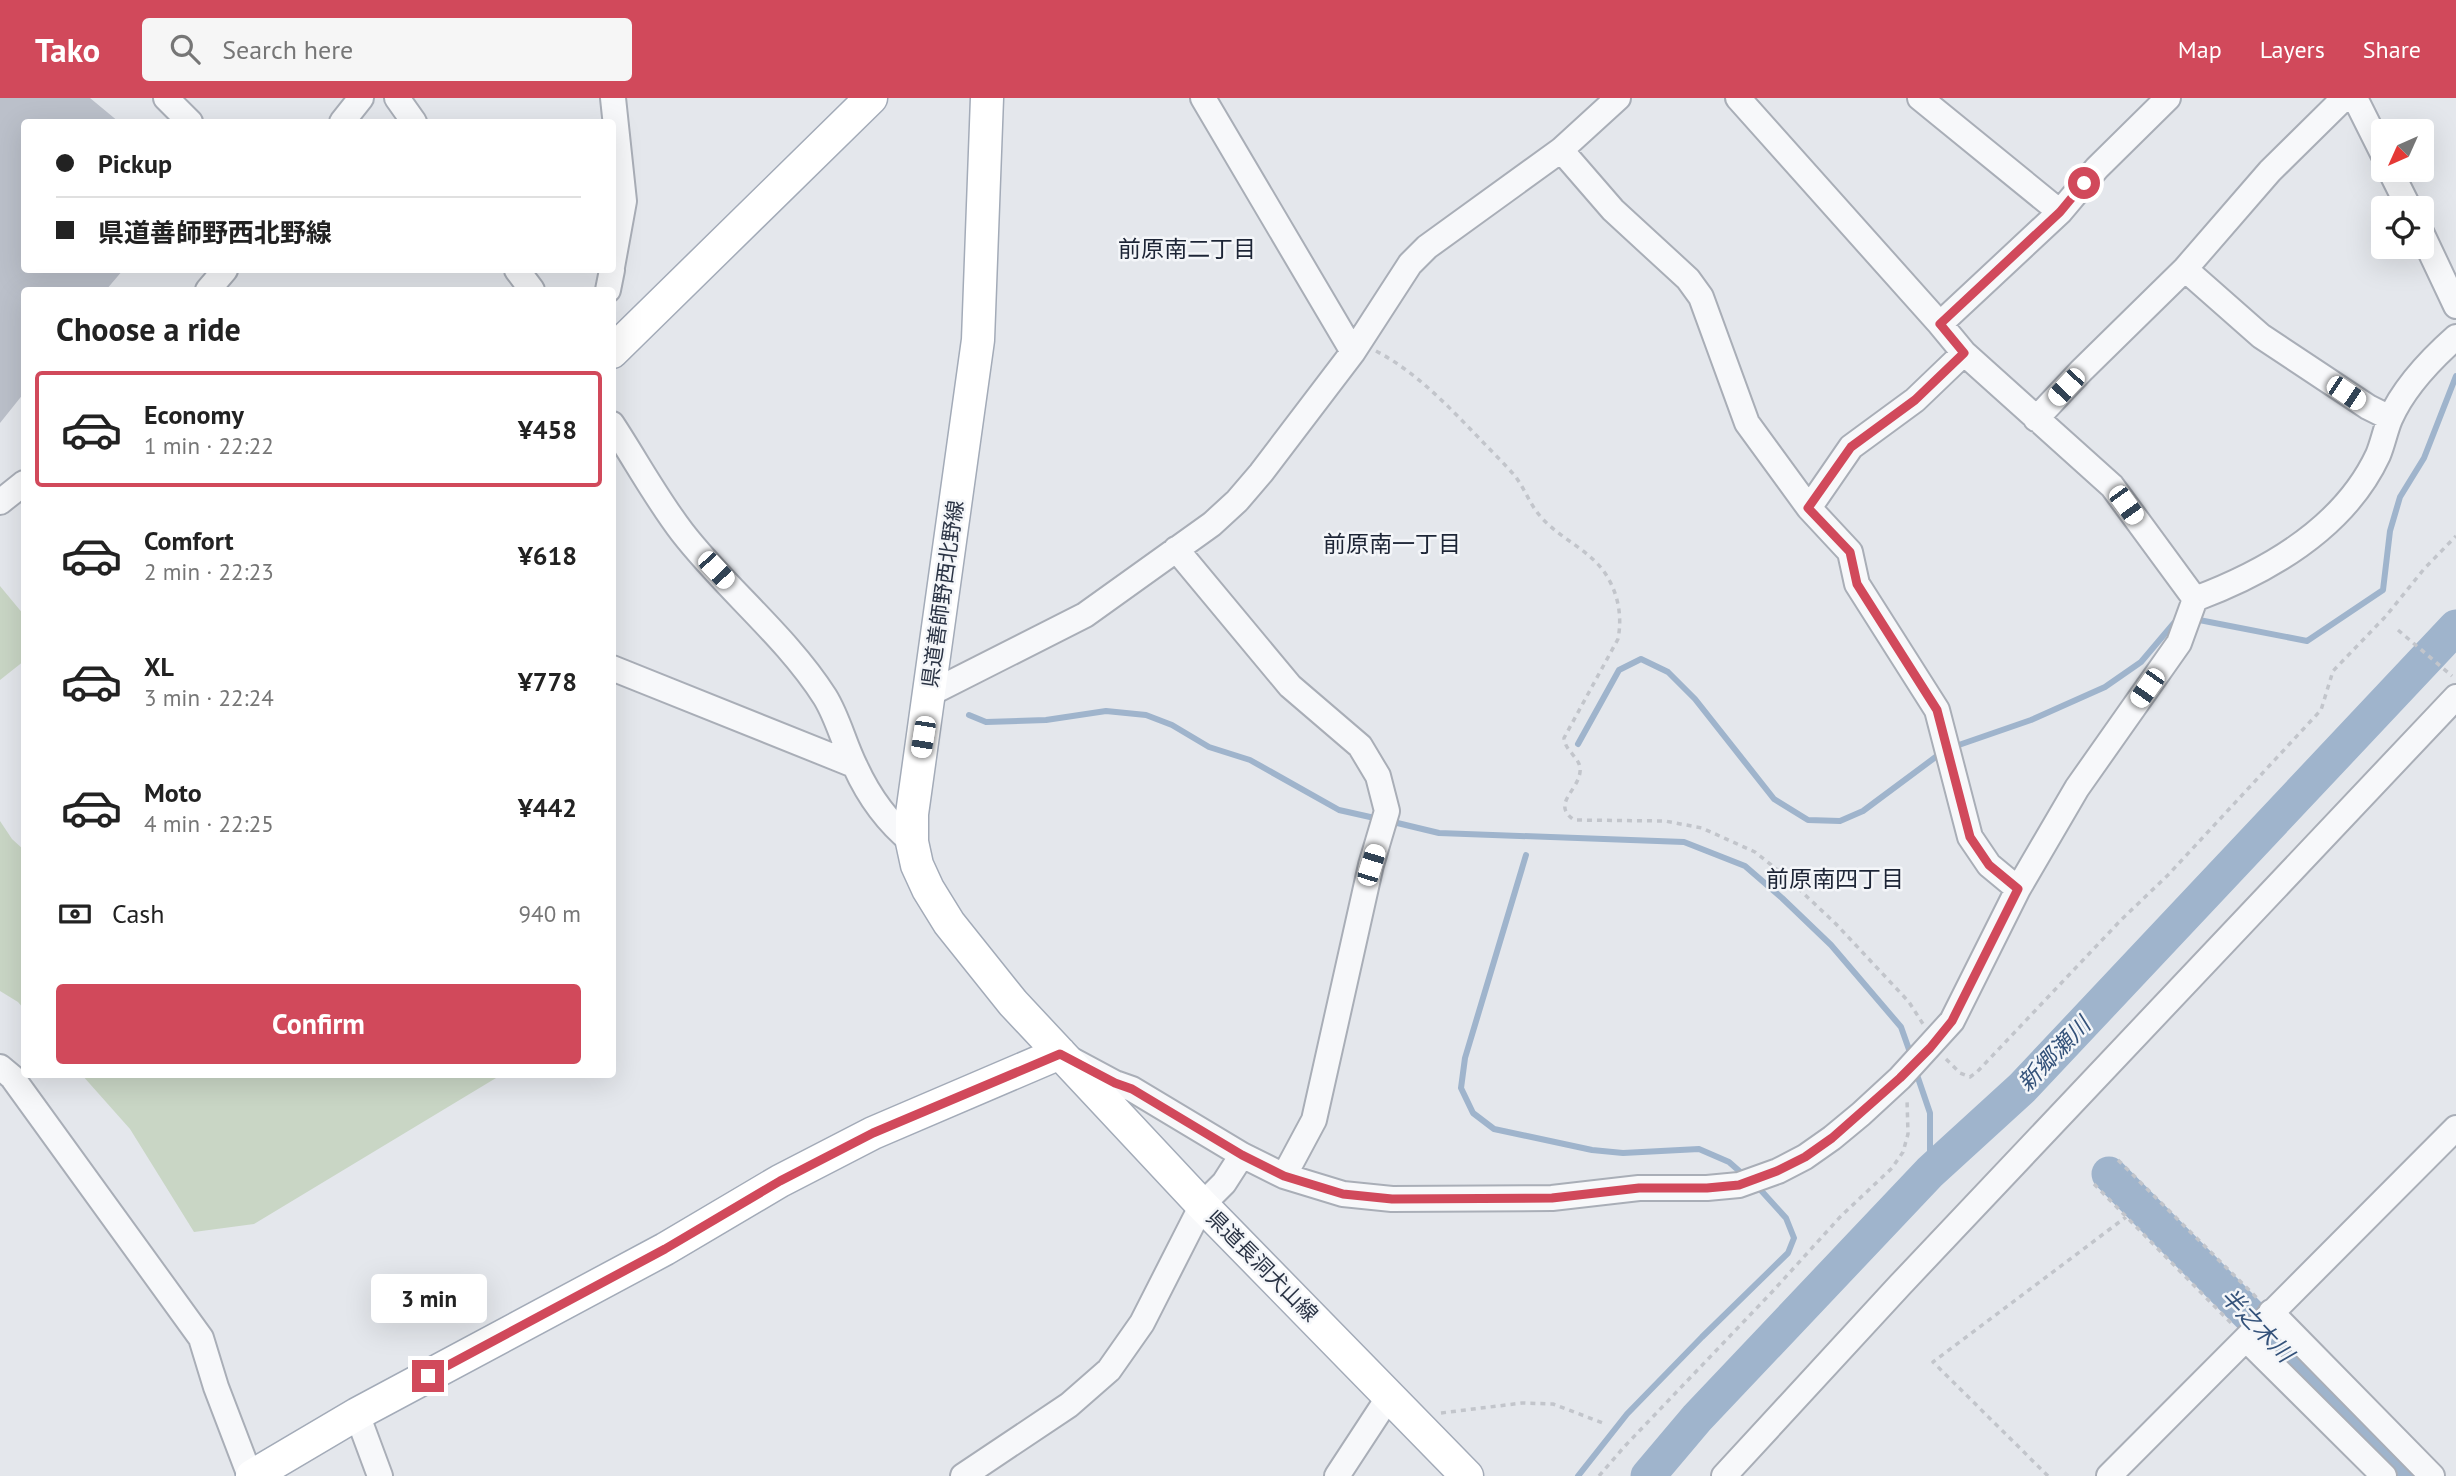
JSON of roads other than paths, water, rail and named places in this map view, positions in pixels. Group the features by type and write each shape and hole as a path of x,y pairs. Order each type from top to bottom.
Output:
{"main road":[{"path":"617,338 871,98"},
{"name":"県道善師野西北野線","path":"987,98 978,340 912,814 912,842 917,865 948,923 1013,1003 1060,1054"},
{"path":"251,1476 357,1414 665,1249 826,1157 873,1133 1060,1054"},
{"name":"県道長洞犬山線","path":"1060,1054 1202,1205 1467,1476"}],"street":[{"path":"166,98 187,119"},
{"path":"344,119 362,98"},
{"path":"397,98 412,119"},
{"path":"613,98 615,119"},
{"path":"1203,98 1356,347"},
{"path":"928,699 1085,615 1212,524 1261,473 1356,347 1410,264 1427,247 1561,149 1618,98"},
{"path":"1738,98 1964,353 2112,486 2195,599"},
{"path":"1920,98 2060,212"},
{"path":"1940,324 2060,212 2097,168 2168,98"},
{"path":"2036,419 2185,269 2270,172 2347,98"},
{"path":"2355,98 2371,130"},
{"path":"616,126 624,201 616,246"},
{"path":"1561,149 1614,210 1688,279 1701,298 1747,423 1808,508 1850,552 1857,584 1937,710 1970,837 1989,865 2018,889"},
{"path":"2434,259 2456,306"},
{"path":"2185,269 2261,336 2368,407 2390,418"},
{"path":"211,287 222,273"},
{"path":"1060,1054 1132,1089 1242,1155 1284,1176 1343,1194 1392,1199 1552,1198 1639,1188 1707,1188 1748,1182 1805,1157 1832,1138 1903,1074 1952,1021 2018,889 2077,788 2179,643 2195,599 2235,584 2323,530 2350,500 2378,455 2390,418 2403,395 2430,360 2456,337"},
{"path":"1808,508 1851,447 1915,400 1964,353"},
{"path":"616,430 682,532 785,646 827,700 854,765 874,803 892,825 912,842"},
{"path":"0,502 21,485"},
{"path":"1176,549 1290,686 1360,746 1378,776 1387,811 1377,844 1314,1120 1284,1176"},
{"path":"616,670 854,765"},
{"path":"1724,1476 1928,1256 2456,698"},
{"path":"4,1076 201,1338 216,1387 251,1476"},
{"path":"2109,1476 2456,1128"},
{"path":"962,1476 1069,1405 1109,1370 1142,1323 1202,1205 1224,1183 1242,1155"},
{"path":"2272,1312 2432,1476"},
{"path":"2246,1339 2384,1476"},
{"path":"1337,1476 1390,1395"},
{"path":"357,1414 380,1476"}],"waterway":[{"path":"2194,619 2307,641 2383,590 2390,531 2400,497 2424,458 2456,376"},
{"path":"1953,747 2031,720 2105,687 2141,662 2174,623"},
{"name":"新郷瀬川","path":"1648,1476 1697,1418 1930,1172 2022,1088 2456,627"},
{"path":"1578,744 1619,670 1641,659 1668,672 1695,699 1774,799 1808,820 1840,821 1863,811 1941,753"},
{"path":"969,715 986,722 1046,720 1106,711 1146,715 1172,725 1209,747 1250,760 1339,810 1379,819"},
{"path":"1389,821 1439,833 1684,842 1745,866 1831,945 1901,1027 1912,1058"},
{"path":"1526,855 1465,1058 1461,1088 1473,1113 1494,1129 1592,1150 1623,1153 1699,1149 1729,1162 1746,1177"},
{"path":"1916,1072 1930,1113 1930,1172"},
{"name":"半之木川","path":"2109,1174 2286,1352 2404,1476"},
{"path":"1578,1476 1627,1414 1788,1253 1794,1238 1786,1218 1757,1186"}],"district":[{"name":"前原南二丁目","path":"1187,249"},
{"name":"前原南一丁目","path":"1392,544"},
{"name":"前原南四丁目","path":"1835,879"}]}
